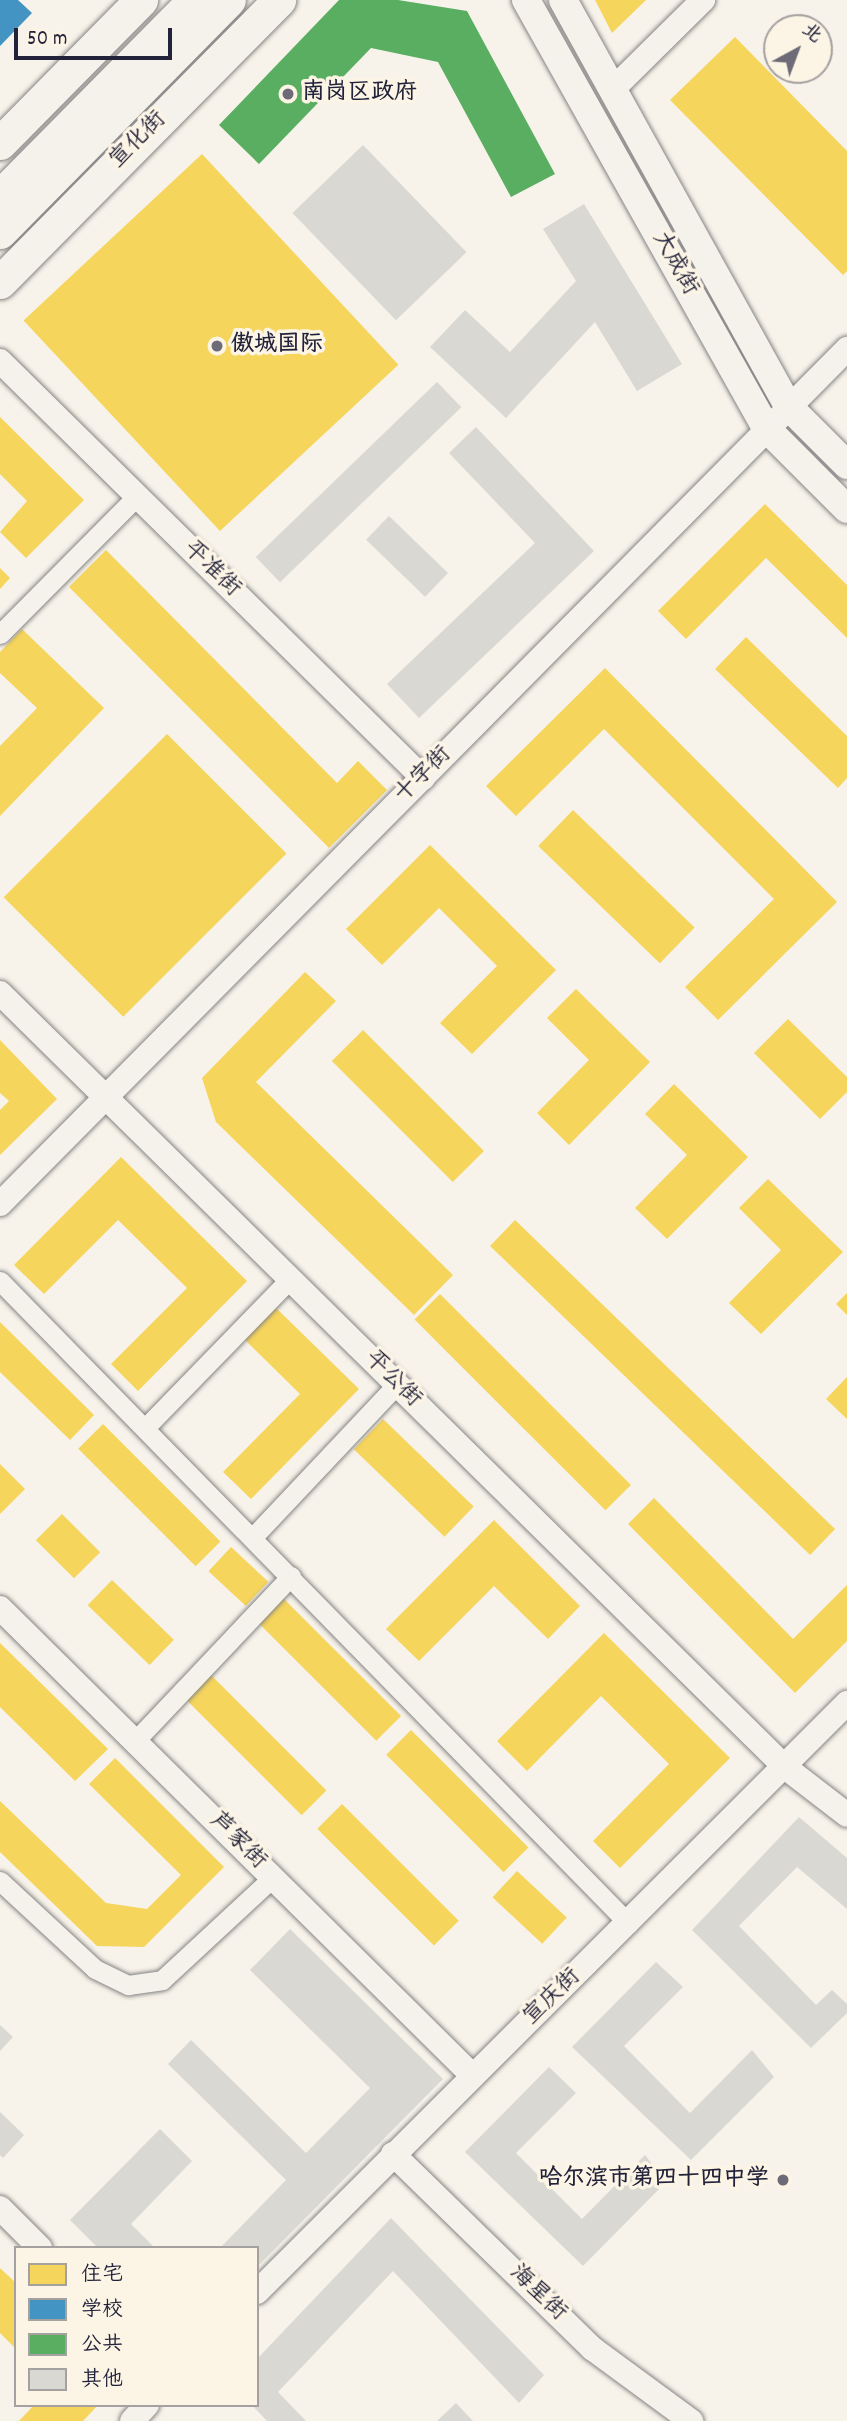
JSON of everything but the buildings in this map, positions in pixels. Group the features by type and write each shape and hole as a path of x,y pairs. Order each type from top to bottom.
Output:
{"highway":[{"path":"0,143 141,0"},
{"path":"0,196 194,0"},
{"path":"0,232 229,0"},
{"name":"宣化街","path":"0,282 279,0"}],"main road":[{"name":"大成街","path":"526,0 767,429 847,509"},
{"name":"大成街","path":"563,0 789,407 847,465"}],"street":[{"path":"613,89 703,0"},
{"name":"十字街","path":"0,1203 847,349"},
{"name":"平准街","path":"0,361 423,778"},
{"path":"0,634 136,496"},
{"name":"平公街","path":"0,993 785,1767 847,1815"},
{"path":"145,1428 290,1279"},
{"path":"0,1282 253,1537 629,1924"},
{"path":"253,1537 397,1384"},
{"path":"135,1741 291,1576"},
{"name":"芦家街","path":"0,1608 473,2076"},
{"name":"宣庆街","path":"259,2290 393,2154 629,1924 847,1703"},
{"path":"0,1881 95,1969 128,1985 162,1980 272,1878"},
{"name":"海星街","path":"393,2154 593,2349 691,2421"},
{"path":"0,2208 38,2246"},
{"path":"132,2421 145,2407"}],"place":[{"name":"南岗区政府","path":"288,94"},
{"name":"傲城国际","path":"217,346"},
{"name":"哈尔滨市第四十四中学","path":"783,2180"}]}
